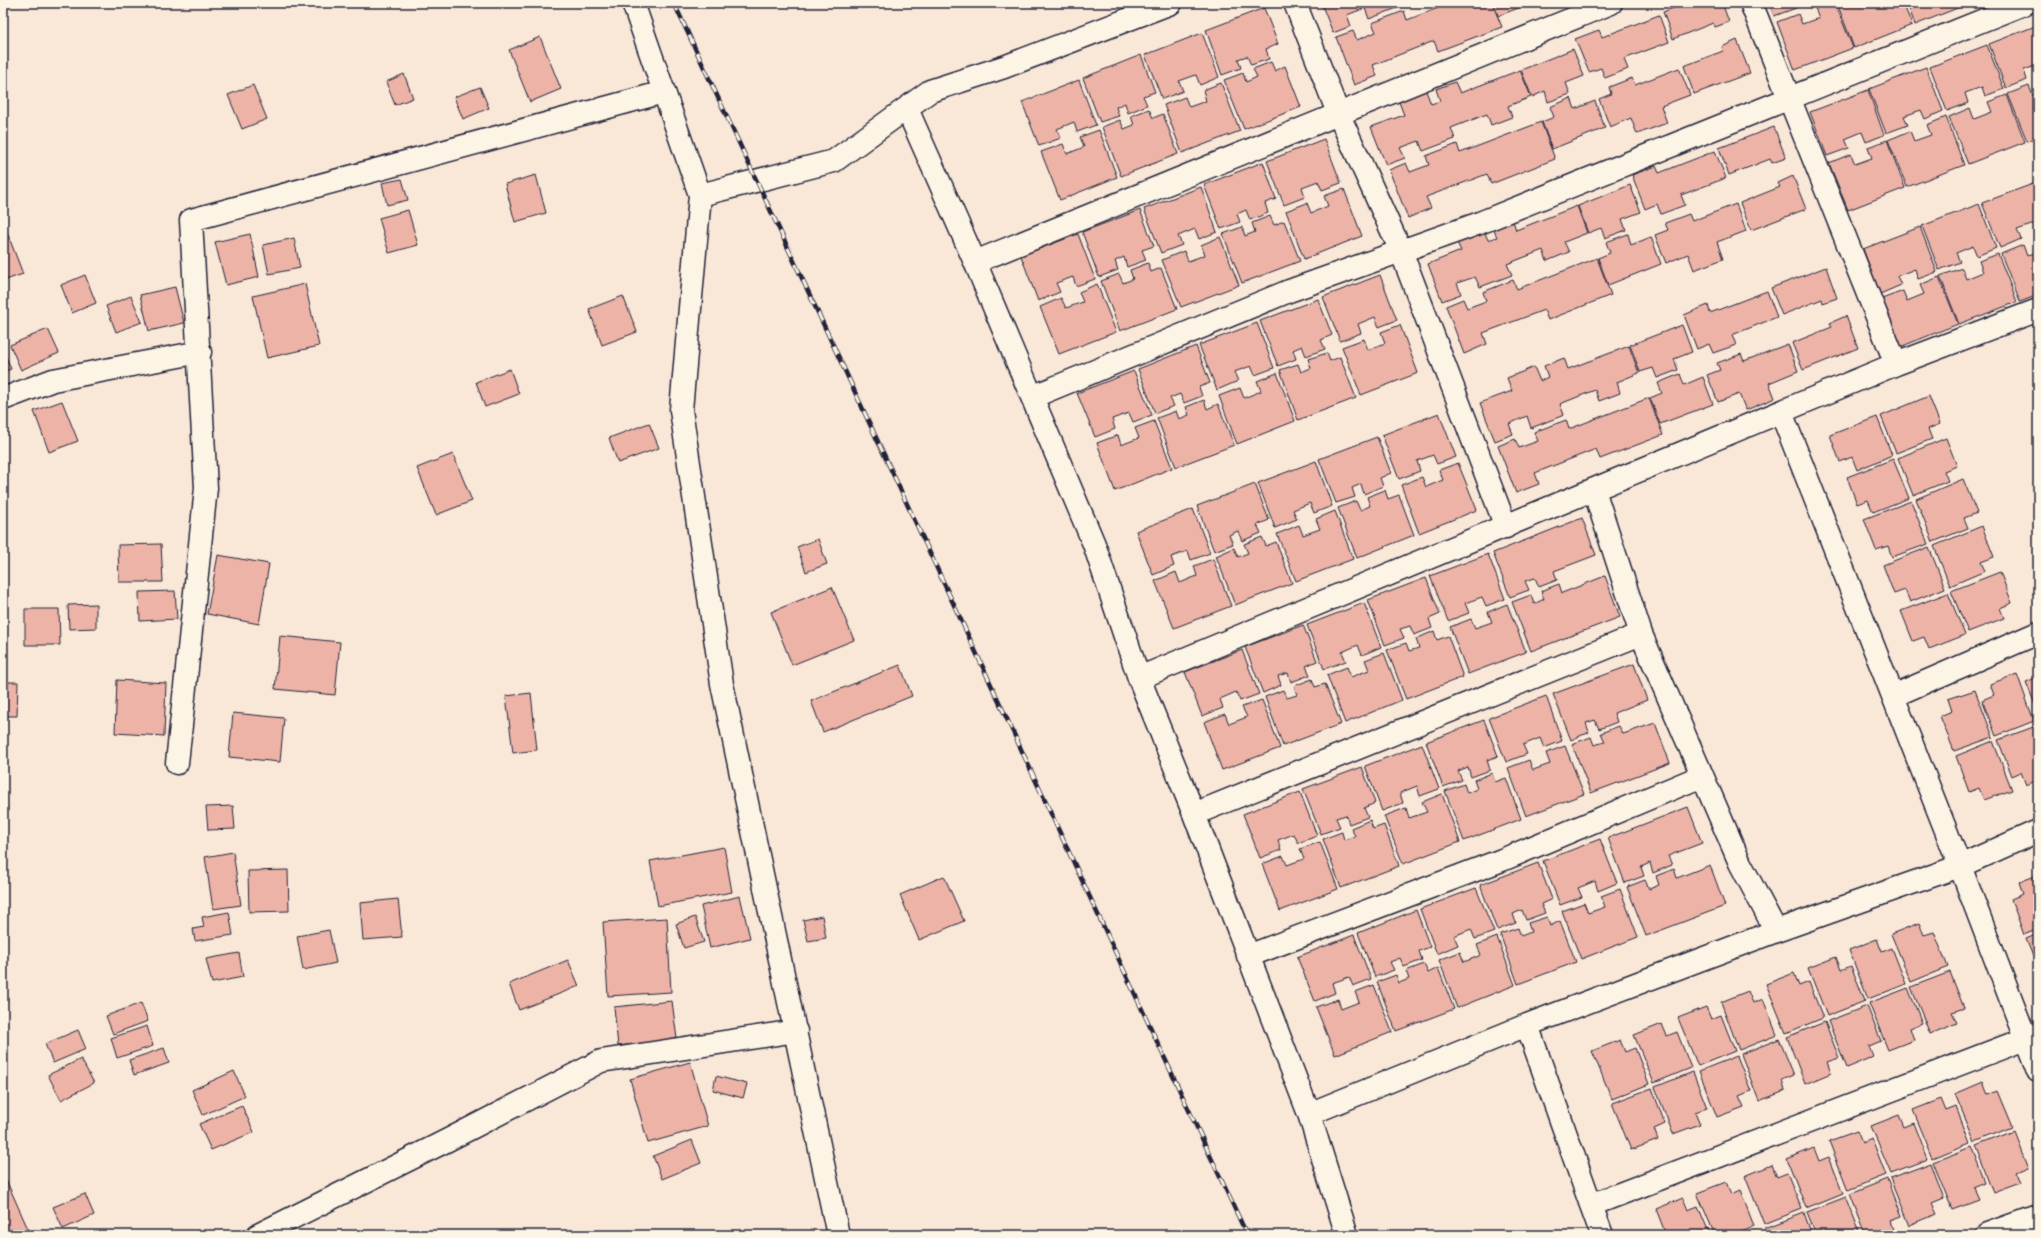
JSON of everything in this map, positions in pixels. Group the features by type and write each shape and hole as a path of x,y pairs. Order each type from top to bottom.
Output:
{"street":[{"path":"633,3 700,195 681,410 722,684 838,1235"},
{"path":"700,195 834,161 930,91 1004,67 1171,3"},
{"path":"1295,3 1338,113 1401,251 1506,527"},
{"path":"974,262 1611,3"},
{"path":"1751,3 1896,364"},
{"path":"1032,398 1289,291 1476,224 2026,3"},
{"path":"177,763 206,488 200,352 191,220 664,92"},
{"path":"906,109 974,262 1094,544 1139,678 1194,814 1309,1114 1347,1235"},
{"path":"1139,678 1896,364 2038,310"},
{"path":"3,399 53,380 200,352"},
{"path":"1781,412 1960,866 2032,1036 2038,1071"},
{"path":"1594,490 1641,634 1740,863 1776,931"},
{"path":"1893,696 2038,633"},
{"path":"1194,814 1641,634"},
{"path":"1248,956 1502,860 1702,776"},
{"path":"1309,1114 1527,1025 1776,931 1960,866 2038,831"},
{"path":"1527,1025 1602,1235"},
{"path":"258,1235 444,1142 601,1061 796,1031"},
{"path":"1591,1204 2032,1036"},
{"path":"1988,1235 2038,1217"}],"building":[{"path":"1321,3 1400,3 1402,6 1369,19 1365,8 1347,15 1351,26 1333,33"},
{"path":"1451,3 1492,3 1502,27 1438,51 1434,41 1373,65 1377,76 1354,85 1336,37 1353,31 1357,40 1376,32 1372,23 1404,11 1407,20"},
{"path":"1494,3 1531,3 1498,16"},
{"path":"1686,3 1722,3 1729,22 1715,27 1713,23 1673,39 1663,12"},
{"path":"1769,3 1794,3 1796,8 1774,16"},
{"path":"1827,3 1835,3 1853,48 1795,70 1777,22 1798,14 1802,24 1819,18 1815,8"},
{"path":"1837,3 1903,3 1912,25 1854,48"},
{"path":"1907,3 1970,3 1915,25"},
{"path":"1264,8 1278,44 1266,49 1269,59 1251,65 1247,56 1238,59 1241,68 1222,75 1206,30"},
{"path":"1659,15 1669,42 1624,59 1628,69 1605,78 1601,68 1589,72 1575,39 1599,30 1602,37"},
{"path":"2038,25 2038,65 2024,70 2027,80 2006,88 1989,44"},
{"path":"1202,33 1219,77 1200,85 1196,75 1179,81 1183,91 1162,99 1145,55"},
{"path":"540,37 561,89 530,102 509,50"},
{"path":"1737,40 1750,73 1694,94 1684,66 1723,51 1722,47"},
{"path":"1987,45 2004,89 1985,96 1982,87 1965,93 1968,103 1947,111 1930,67"},
{"path":"1573,49 1584,76 1566,83 1570,94 1548,102 1545,91 1532,97 1521,70"},
{"path":"1141,55 1155,92 1143,96 1147,105 1128,113 1125,103 1116,107 1119,116 1100,122 1083,78"},
{"path":"1271,62 1275,71 1285,66 1301,107 1244,129 1224,80 1243,73 1246,82 1257,77 1253,69"},
{"path":"1926,67 1943,111 1925,119 1921,110 1904,116 1908,125 1886,133 1869,89"},
{"path":"1679,68 1690,95 1661,106 1667,123 1637,134 1631,118 1610,127 1599,99 1611,94 1609,87 1632,78 1635,85"},
{"path":"1520,70 1531,97 1508,106 1512,117 1491,125 1487,114 1451,128 1455,139 1423,151 1419,141 1400,148 1405,158 1386,165 1371,127 1404,115 1399,102 1426,91 1431,104 1440,101 1436,89 1455,82 1460,93"},
{"path":"404,74 413,98 395,105 386,82"},
{"path":"1079,80 1096,125 1077,132 1074,122 1057,129 1061,138 1039,146 1022,102"},
{"path":"1221,83 1240,131 1182,153 1164,105 1185,97 1189,107 1206,101 1203,90"},
{"path":"253,85 267,119 242,129 228,95"},
{"path":"2029,86 2033,96 2038,94 2038,137 2027,141 2008,94"},
{"path":"480,87 489,108 463,119 454,97"},
{"path":"1868,90 1884,135 1866,142 1862,132 1845,139 1849,148 1827,156 1810,112"},
{"path":"2007,95 2025,142 1968,164 1949,117 1970,108 1974,119 1992,112 1988,102"},
{"path":"1571,98 1575,109 1595,101 1605,128 1552,149 1542,122 1554,117 1550,107"},
{"path":"1149,109 1153,118 1163,114 1178,154 1121,176 1102,127 1120,120 1124,129 1134,125 1131,116"},
{"path":"1946,117 1964,165 1907,187 1888,140 1910,131 1914,141 1931,135 1927,125"},
{"path":"1541,122 1555,159 1491,184 1487,174 1426,197 1431,208 1408,218 1389,170 1406,163 1410,172 1429,165 1426,156 1457,144 1460,153"},
{"path":"1774,127 1786,158 1772,163 1770,159 1729,175 1719,148"},
{"path":"1099,130 1117,177 1060,200 1041,152 1063,144 1067,154 1084,147 1080,137"},
{"path":"1324,139 1341,183 1322,190 1318,181 1302,187 1305,197 1284,205 1267,161"},
{"path":"1887,140 1905,188 1848,210 1829,163 1851,154 1855,164 1872,158 1868,147"},
{"path":"1715,151 1726,178 1681,195 1685,205 1661,214 1657,204 1645,209 1632,175 1656,166 1659,173"},
{"path":"1263,162 1276,199 1265,203 1268,213 1250,220 1246,210 1237,214 1240,222 1221,229 1204,185"},
{"path":"536,175 546,213 515,222 505,184"},
{"path":"1793,176 1806,209 1751,230 1740,203 1780,187 1778,183"},
{"path":"402,179 408,200 387,205 382,183"},
{"path":"2038,182 2038,233 2034,224 2017,230 2021,239 2000,248 1982,203"},
{"path":"1630,185 1641,212 1622,219 1626,230 1605,238 1601,228 1588,233 1578,206"},
{"path":"1201,187 1217,232 1199,239 1195,229 1178,236 1182,245 1161,253 1144,209"},
{"path":"1344,189 1362,236 1304,259 1286,211 1307,203 1311,213 1328,206 1324,196"},
{"path":"1736,204 1746,231 1717,242 1723,259 1694,270 1688,254 1666,263 1655,235 1668,230 1665,223 1689,214 1692,221"},
{"path":"1979,204 1996,248 1977,256 1973,246 1956,253 1960,262 1939,270 1922,226"},
{"path":"1577,206 1587,233 1564,242 1569,252 1547,261 1543,250 1507,264 1512,275 1480,287 1475,277 1457,283 1461,294 1442,301 1428,264 1461,251 1455,238 1482,227 1488,240 1497,237 1492,226 1512,218 1516,230"},
{"path":"408,210 418,245 389,253 379,218"},
{"path":"1140,210 1154,246 1142,250 1146,260 1127,267 1124,257 1115,261 1118,270 1099,277 1082,232"},
{"path":"1270,216 1274,225 1284,221 1300,261 1242,283 1223,234 1242,227 1245,236 1255,232 1252,223"},
{"path":"5,227 23,274 3,281 3,228"},
{"path":"1920,227 1937,272 1918,279 1915,269 1897,276 1901,285 1880,294 1863,249"},
{"path":"250,234 259,277 226,285 215,242"},
{"path":"1078,234 1095,279 1076,286 1073,277 1056,283 1060,292 1038,301 1021,256"},
{"path":"1628,234 1631,245 1651,237 1661,264 1608,285 1598,258 1610,253 1606,242"},
{"path":"1220,237 1239,285 1181,307 1162,260 1184,251 1188,261 1205,255 1201,245"},
{"path":"294,238 300,268 269,274 263,245"},
{"path":"2023,245 2027,256 2038,251 2038,295 2020,302 2001,254"},
{"path":"1998,254 2017,302 1959,324 1940,276 1962,268 1966,279 1983,272 1979,261"},
{"path":"1597,258 1611,295 1548,320 1544,310 1483,333 1487,344 1464,354 1446,306 1463,299 1467,308 1486,301 1483,292 1513,280 1517,289"},
{"path":"1148,263 1151,272 1161,268 1177,309 1120,331 1101,281 1119,274 1123,283 1133,279 1130,270"},
{"path":"1826,267 1837,298 1823,303 1822,299 1782,315 1771,288"},
{"path":"85,275 96,303 72,313 61,285"},
{"path":"1380,275 1397,320 1379,327 1375,317 1358,324 1361,333 1340,341 1323,297"},
{"path":"1939,277 1958,324 1900,347 1882,299 1903,291 1907,301 1924,294 1920,285"},
{"path":"305,284 319,346 267,358 253,296"},
{"path":"1097,284 1116,332 1059,354 1040,307 1061,298 1066,308 1083,302 1079,292"},
{"path":"175,287 184,323 149,331 140,295"},
{"path":"1767,291 1777,317 1732,335 1736,345 1713,353 1709,344 1697,349 1684,315 1708,305 1710,313"},
{"path":"131,296 142,322 116,332 106,306"},
{"path":"623,296 637,332 602,345 589,309"},
{"path":"1318,299 1332,335 1321,340 1325,349 1306,356 1302,346 1293,350 1296,359 1278,366 1260,321"},
{"path":"1846,316 1858,348 1803,370 1792,343 1832,327 1830,323"},
{"path":"1257,323 1274,368 1255,375 1251,366 1234,372 1238,381 1217,390 1199,345"},
{"path":"1400,325 1418,373 1361,395 1342,347 1364,339 1368,350 1385,343 1381,332"},
{"path":"1682,325 1692,352 1674,359 1678,370 1657,378 1653,368 1640,372 1630,345"},
{"path":"48,329 59,353 21,370 10,345"},
{"path":"1788,344 1798,371 1769,383 1775,398 1746,410 1739,394 1718,402 1707,375 1720,370 1717,363 1741,354 1744,361"},
{"path":"1196,346 1210,383 1199,387 1202,396 1184,403 1180,394 1170,398 1174,406 1155,413 1138,369"},
{"path":"1629,346 1639,373 1617,382 1620,393 1599,401 1595,390 1560,404 1564,415 1531,428 1527,416 1509,424 1513,434 1495,441 1480,403 1512,391 1507,378 1534,367 1540,381 1548,377 1544,366 1564,358 1568,369"},
{"path":"3,349 11,369 3,372"},
{"path":"1327,353 1330,361 1340,357 1356,398 1298,420 1280,370 1298,364 1301,372 1311,368 1308,359"},
{"path":"510,369 519,394 485,407 476,382"},
{"path":"1134,371 1152,415 1133,422 1129,413 1112,419 1115,429 1095,437 1077,393"},
{"path":"1277,373 1295,421 1237,444 1219,396 1240,388 1244,398 1261,391 1257,381"},
{"path":"1680,374 1684,385 1703,377 1713,404 1660,424 1650,398 1662,393 1658,383"},
{"path":"1929,396 1940,424 1928,429 1932,439 1896,453 1881,416"},
{"path":"1649,398 1663,435 1600,459 1596,449 1535,473 1539,484 1516,493 1498,446 1515,439 1519,448 1538,441 1534,432 1566,420 1569,429"},
{"path":"1204,400 1207,409 1218,404 1234,445 1176,467 1157,418 1176,411 1179,419 1189,415 1186,407"},
{"path":"62,401 78,441 49,452 34,411"},
{"path":"1439,413 1456,457 1437,464 1433,455 1417,461 1420,471 1399,479 1382,435"},
{"path":"1877,417 1892,455 1857,470 1852,457 1840,462 1830,435"},
{"path":"1154,421 1172,468 1115,491 1097,443 1118,435 1121,445 1139,438 1135,428"},
{"path":"649,423 659,448 618,463 609,438"},
{"path":"1377,437 1391,473 1380,478 1383,486 1364,494 1361,484 1352,488 1355,497 1336,503 1319,459"},
{"path":"1946,438 1957,466 1944,471 1948,481 1913,495 1898,458"},
{"path":"453,454 472,501 436,515 417,468"},
{"path":"1893,459 1909,498 1873,512 1868,500 1857,504 1847,477"},
{"path":"1316,461 1332,506 1314,513 1310,503 1293,510 1297,519 1275,528 1258,483"},
{"path":"1458,463 1477,510 1419,533 1401,485 1422,477 1426,487 1443,480 1439,470"},
{"path":"1963,479 1977,513 1964,518 1968,528 1933,542 1916,499"},
{"path":"1255,484 1269,520 1257,525 1261,533 1242,541 1238,531 1229,535 1233,544 1214,551 1197,506"},
{"path":"1385,490 1388,499 1399,495 1414,535 1357,558 1338,508 1356,501 1360,510 1370,506 1367,497"},
{"path":"1911,501 1928,544 1892,557 1888,546 1876,550 1864,519"},
{"path":"1193,509 1210,553 1191,560 1188,551 1171,557 1174,566 1153,575 1136,531"},
{"path":"1335,511 1353,559 1296,581 1277,534 1299,525 1303,535 1320,529 1316,519"},
{"path":"1582,518 1596,555 1554,571 1557,580 1539,587 1535,578 1525,581 1529,590 1510,597 1493,553"},
{"path":"1982,526 1994,557 1981,562 1985,571 1950,586 1934,546"},
{"path":"1262,537 1266,546 1276,542 1292,583 1235,605 1216,556 1234,548 1238,557 1248,553 1244,544"},
{"path":"818,539 827,564 806,572 797,547"},
{"path":"161,544 163,582 119,582 118,545"},
{"path":"1929,547 1945,588 1910,602 1905,590 1894,594 1883,565"},
{"path":"1488,554 1505,599 1486,606 1482,597 1465,603 1469,613 1448,621 1430,576"},
{"path":"218,555 269,564 259,624 207,614"},
{"path":"1213,559 1231,606 1174,628 1155,581 1176,572 1180,583 1197,576 1194,566"},
{"path":"2000,572 2012,603 2000,608 2004,618 1968,632 1951,591"},
{"path":"1605,576 1620,617 1531,651 1512,602 1531,595 1534,604 1544,599 1541,591 1559,584 1562,593"},
{"path":"1426,578 1440,614 1429,619 1432,628 1414,635 1410,626 1400,629 1404,638 1385,645 1368,600"},
{"path":"832,587 854,640 792,665 771,612"},
{"path":"175,591 177,619 140,621 139,592"},
{"path":"1948,593 1965,635 1929,649 1924,637 1913,641 1901,611"},
{"path":"1364,603 1381,647 1362,655 1358,645 1342,652 1346,661 1324,669 1307,625"},
{"path":"96,604 96,628 69,629 68,605"},
{"path":"1507,604 1526,652 1468,674 1450,627 1471,619 1475,628 1492,622 1488,612"},
{"path":"25,609 59,609 60,645 25,645"},
{"path":"1303,625 1317,661 1306,666 1310,675 1291,682 1288,673 1278,676 1281,685 1263,693 1245,647"},
{"path":"1434,631 1437,640 1448,636 1463,677 1406,699 1387,650 1406,643 1409,651 1419,648 1416,639"},
{"path":"280,636 340,642 335,695 275,689"},
{"path":"1242,650 1259,694 1240,701 1236,692 1220,699 1223,708 1202,716 1185,672"},
{"path":"1384,653 1402,700 1345,723 1327,675 1347,667 1351,677 1369,670 1365,660"},
{"path":"1634,664 1647,700 1614,713 1617,722 1599,729 1595,720 1586,723 1589,732 1571,740 1553,694"},
{"path":"900,665 912,696 823,732 811,701"},
{"path":"2017,674 2034,721 1996,736 1982,700 1994,695 1990,684"},
{"path":"2038,677 2038,712 2026,682"},
{"path":"1312,679 1315,687 1325,684 1341,724 1283,746 1265,697 1283,690 1287,698 1297,695 1294,686"},
{"path":"117,680 166,683 164,736 115,733"},
{"path":"3,682 18,682 17,716 3,716"},
{"path":"1975,690 1993,737 1954,751 1940,716 1952,711 1948,699"},
{"path":"531,693 537,750 513,753 506,696"},
{"path":"1546,696 1562,741 1544,748 1540,738 1523,745 1527,754 1506,762 1489,718"},
{"path":"1262,700 1280,748 1222,770 1204,722 1225,714 1229,724 1247,717 1242,707"},
{"path":"233,713 284,718 280,762 229,757"},
{"path":"1484,720 1498,756 1487,760 1490,770 1471,777 1468,767 1458,771 1462,780 1443,787 1426,742"},
{"path":"1655,723 1670,763 1591,793 1572,744 1591,737 1594,745 1605,742 1601,733 1619,726 1623,734"},
{"path":"2036,726 2038,732 2038,780 2026,785 2021,772 2012,776 1998,740"},
{"path":"1993,741 2012,790 1984,800 1979,788 1969,792 1956,756"},
{"path":"1422,744 1439,789 1420,796 1417,786 1400,793 1403,803 1382,811 1365,766"},
{"path":"1565,746 1584,794 1526,816 1508,768 1529,760 1533,770 1550,764 1546,753"},
{"path":"1362,767 1375,803 1364,808 1368,817 1349,824 1346,815 1336,818 1340,827 1321,834 1303,789"},
{"path":"1492,773 1495,782 1506,778 1521,819 1464,841 1445,791 1464,784 1467,793 1477,789 1474,780"},
{"path":"1300,792 1317,836 1298,843 1294,834 1278,840 1281,850 1260,858 1243,814"},
{"path":"1442,794 1460,842 1403,864 1384,816 1406,808 1409,818 1427,812 1422,802"},
{"path":"233,806 235,829 208,830 206,807"},
{"path":"1688,807 1702,843 1668,856 1672,865 1653,873 1650,863 1641,867 1644,876 1625,883 1608,838"},
{"path":"1370,820 1373,829 1384,825 1399,866 1341,888 1323,839 1342,832 1344,840 1355,836 1351,828"},
{"path":"1600,839 1617,883 1598,891 1595,881 1578,888 1582,897 1560,905 1543,861"},
{"path":"1320,842 1338,889 1280,911 1262,864 1283,856 1287,865 1304,859 1300,849"},
{"path":"724,847 732,892 658,906 650,861"},
{"path":"233,852 241,905 213,909 205,857"},
{"path":"1538,863 1552,899 1541,904 1545,913 1526,920 1522,910 1513,914 1516,923 1497,930 1480,885"},
{"path":"1710,865 1725,906 1646,936 1627,887 1645,880 1649,889 1659,885 1656,876 1674,869 1677,878"},
{"path":"288,870 289,911 249,912 248,871"},
{"path":"2038,875 2038,929 2024,935 2011,899 2023,894 2019,882"},
{"path":"944,876 964,921 919,940 900,895"},
{"path":"1476,888 1494,932 1475,939 1471,929 1454,936 1458,945 1437,954 1420,909"},
{"path":"1620,889 1638,937 1581,959 1562,911 1584,903 1588,913 1605,907 1601,896"},
{"path":"740,896 750,938 710,948 701,906"},
{"path":"398,899 402,937 363,940 360,903"},
{"path":"1416,910 1430,947 1419,951 1422,960 1404,967 1400,958 1390,962 1394,970 1375,977 1358,933"},
{"path":"229,912 233,935 195,941 193,929 204,927 202,917"},
{"path":"822,916 826,938 808,941 803,920"},
{"path":"695,917 704,942 684,948 676,924"},
{"path":"1547,917 1550,926 1560,921 1576,962 1518,984 1500,934 1518,928 1521,936 1531,932 1528,923"},
{"path":"667,918 671,992 608,996 603,922"},
{"path":"1919,923 1924,935 1934,932 1948,967 1911,982 1891,934"},
{"path":"329,930 336,963 303,970 297,936"},
{"path":"2038,934 2038,969 2026,939"},
{"path":"1354,935 1371,979 1353,986 1349,977 1332,983 1335,993 1315,1001 1297,957"},
{"path":"1497,937 1515,985 1457,1008 1439,960 1460,952 1464,962 1481,955 1477,945"},
{"path":"1877,939 1882,952 1892,948 1906,984 1868,999 1849,950"},
{"path":"239,953 243,977 212,983 206,959"},
{"path":"1836,957 1841,970 1851,966 1865,1001 1827,1016 1808,968"},
{"path":"568,960 579,986 519,1010 509,984"},
{"path":"1424,964 1428,973 1438,968 1454,1009 1396,1031 1377,982 1396,975 1399,983 1409,979 1406,971"},
{"path":"1950,972 1964,1008 1952,1012 1957,1023 1930,1034 1911,987"},
{"path":"1794,973 1799,986 1809,982 1823,1018 1786,1033 1766,984"},
{"path":"1374,985 1392,1032 1335,1055 1316,1007 1338,999 1341,1009 1359,1002 1355,992"},
{"path":"1908,988 1922,1023 1910,1028 1914,1040 1888,1050 1869,1003"},
{"path":"1748,991 1753,1003 1763,999 1777,1035 1739,1050 1721,1002"},
{"path":"672,1001 677,1039 618,1046 614,1007"},
{"path":"141,1003 148,1021 113,1034 106,1016"},
{"path":"1867,1006 1881,1041 1869,1046 1873,1057 1847,1068 1828,1021"},
{"path":"1706,1007 1711,1019 1721,1015 1735,1051 1698,1066 1678,1018"},
{"path":"1825,1022 1839,1058 1827,1062 1831,1073 1805,1084 1787,1037"},
{"path":"1662,1024 1667,1036 1677,1032 1691,1068 1654,1083 1634,1035"},
{"path":"147,1026 153,1046 117,1058 111,1038"},
{"path":"78,1030 86,1049 53,1063 45,1044"},
{"path":"1779,1039 1794,1075 1782,1080 1785,1091 1759,1101 1741,1054"},
{"path":"1620,1040 1625,1052 1635,1048 1649,1084 1612,1099 1592,1051"},
{"path":"164,1048 169,1063 134,1075 129,1060"},
{"path":"1737,1056 1751,1091 1739,1096 1744,1107 1717,1117 1699,1071"},
{"path":"81,1059 94,1083 61,1100 48,1075"},
{"path":"690,1062 708,1126 648,1143 630,1079"},
{"path":"234,1071 245,1096 203,1115 192,1090"},
{"path":"1693,1072 1707,1108 1695,1112 1700,1124 1673,1134 1655,1087"},
{"path":"716,1076 747,1084 743,1098 713,1090"},
{"path":"1983,1082 1988,1095 1997,1091 2012,1127 1975,1142 1955,1094"},
{"path":"1652,1088 1665,1124 1654,1129 1658,1140 1631,1150 1612,1103"},
{"path":"1941,1099 1946,1111 1956,1107 1970,1143 1933,1158 1913,1110"},
{"path":"242,1106 254,1132 211,1150 199,1124"},
{"path":"1899,1115 1904,1127 1914,1123 1928,1159 1891,1173 1871,1126"},
{"path":"1857,1131 1862,1143 1872,1139 1886,1175 1848,1190 1829,1141"},
{"path":"2014,1131 2028,1167 2016,1172 2021,1183 1994,1193 1976,1146"},
{"path":"692,1140 701,1163 662,1179 653,1156"},
{"path":"1972,1147 1986,1183 1974,1188 1979,1199 1952,1209 1933,1162"},
{"path":"1814,1148 1819,1161 1829,1157 1843,1193 1806,1208 1787,1159"},
{"path":"1931,1163 1944,1199 1932,1204 1937,1214 1910,1225 1891,1178"},
{"path":"1772,1165 1777,1177 1787,1173 1802,1209 1764,1224 1745,1176"},
{"path":"1888,1179 1902,1215 1891,1219 1895,1231 1884,1235 1866,1235 1850,1194"},
{"path":"7,1182 28,1229 16,1235 3,1235 3,1184"},
{"path":"1726,1182 1731,1194 1740,1190 1754,1226 1731,1235 1715,1235 1697,1193"},
{"path":"85,1194 94,1215 63,1229 53,1207"},
{"path":"1846,1197 1860,1233 1853,1235 1816,1235 1807,1212"},
{"path":"1683,1198 1688,1210 1698,1206 1710,1235 1666,1235 1656,1209"},
{"path":"1804,1213 1812,1235 1768,1235 1765,1228"}],"railway":[{"path":"674,3 1247,1235"}]}
